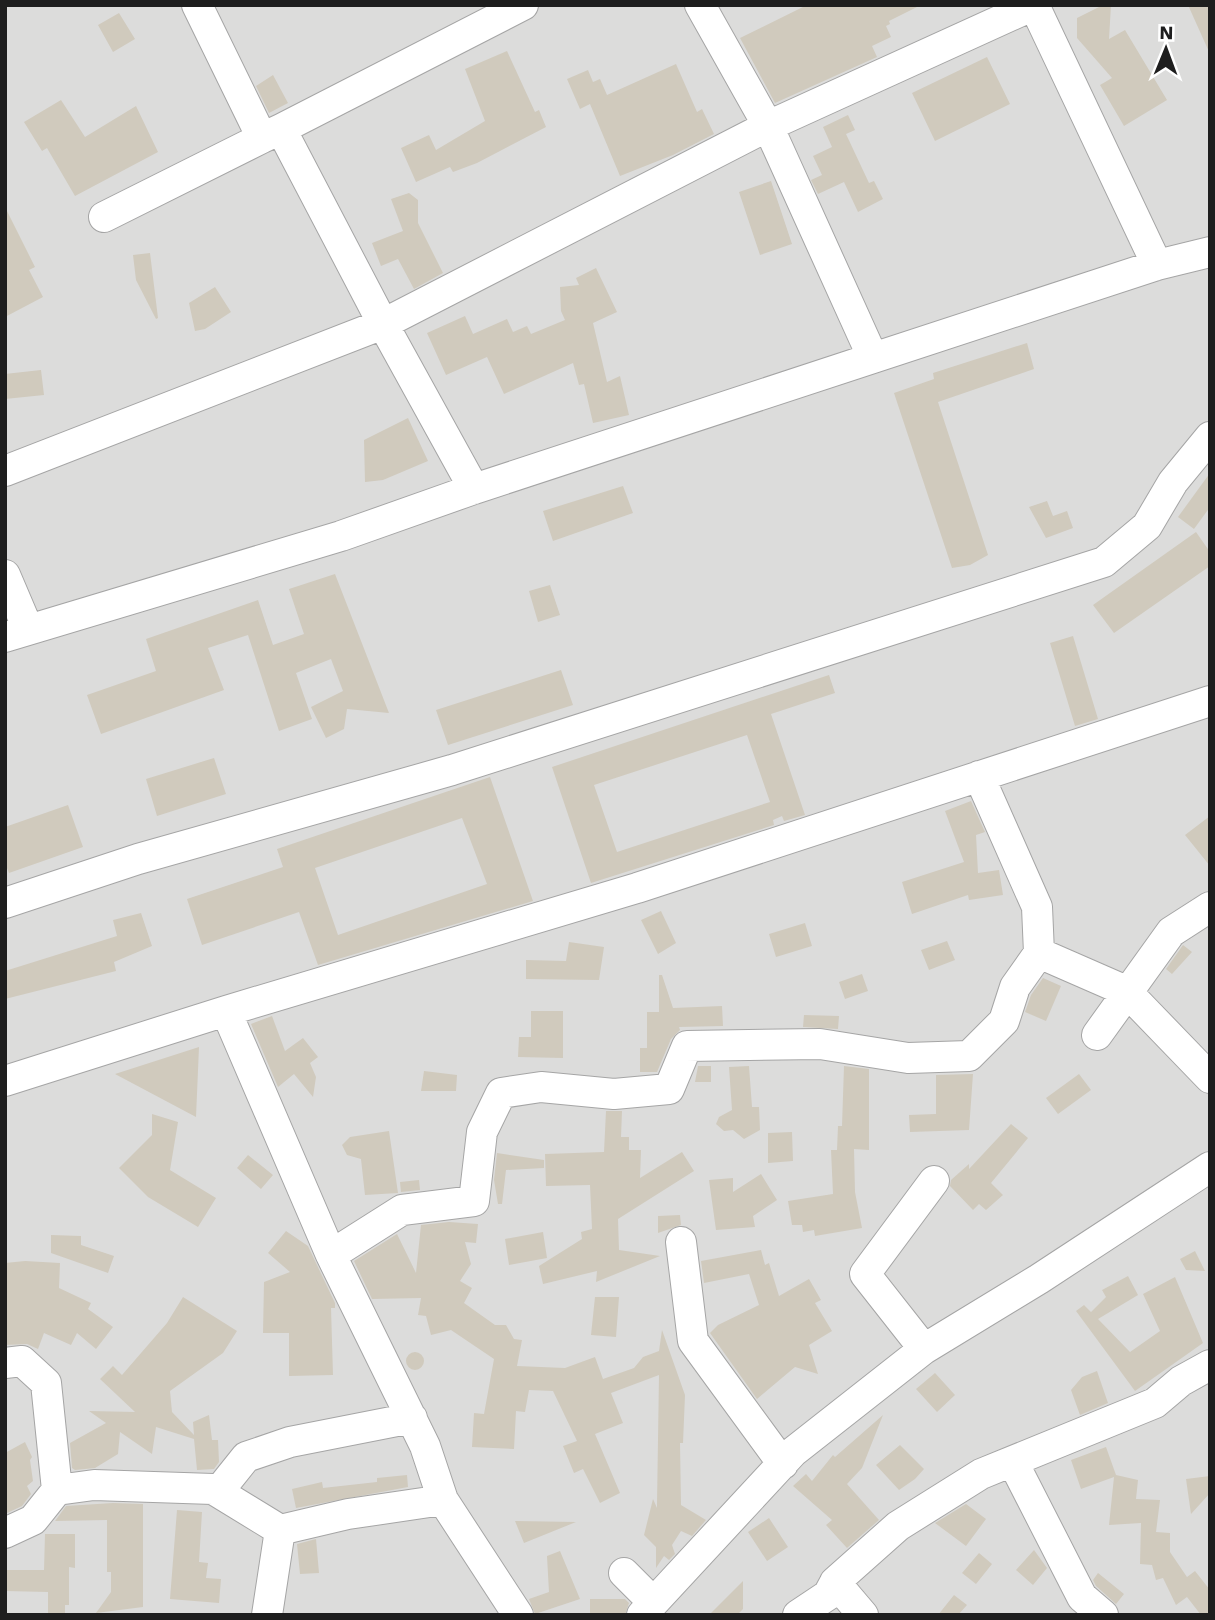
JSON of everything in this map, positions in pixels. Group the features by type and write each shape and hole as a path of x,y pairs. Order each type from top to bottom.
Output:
{"street":[{"path":"197,5 383,324 474,489"},
{"path":"104,217 523,5"},
{"path":"700,5 768,126 873,358"},
{"path":"5,471 383,324 768,126 1034,5 1157,265"},
{"path":"5,575 17,633 341,536 474,489 1157,265 1210,252"},
{"path":"5,904 138,859 452,770 1104,562 1147,526 1174,482 1210,437"},
{"path":"5,1081 226,1011 637,888 1210,701"},
{"path":"331,1255 402,1210 474,1201 482,1132 501,1093 541,1087 614,1094 669,1089 687,1046 820,1044 908,1058 969,1056 1004,1021 1015,987 1039,953 1037,907 979,776"},
{"path":"1097,1035 1126,990 1171,932 1210,907"},
{"path":"1039,953 1126,990 1210,1078"},
{"path":"226,1011 331,1255 425,1446 443,1500 518,1615"},
{"path":"624,1573 647,1608 793,1452 924,1349 1039,1279 1210,1167"},
{"path":"924,1349 865,1274 934,1181"},
{"path":"681,1242 693,1341 783,1464"},
{"path":"5,1363 22,1361 46,1382 57,1490"},
{"path":"798,1615 828,1595 835,1582 898,1526 981,1474 1155,1403 1181,1381 1210,1365"},
{"path":"218,1492 246,1457 290,1442 412,1418"},
{"path":"1013,1462 1082,1597 1103,1615"},
{"path":"5,1532 33,1520 57,1490 94,1485 213,1489 280,1530 348,1514 443,1500"},
{"path":"267,1615 280,1530"},
{"path":"835,1582 863,1615"}],"shaded area":[{"path":"5,5 1210,5 1210,1615 5,1615"}],"building":[{"path":"807,5 921,5 889,21 890,24 886,26 891,37 872,46 877,57 775,103 740,38"},
{"path":"1103,5 1111,5 1109,39 1125,30 1167,100 1124,126 1100,85 1112,78 1077,38 1077,18"},
{"path":"1188,5 1210,5 1210,54"},
{"path":"119,13 135,39 113,52 98,25"},
{"path":"507,51 535,112 539,110 546,127 477,163 453,172 450,167 416,182 401,148 429,135 436,150 485,121 465,69"},
{"path":"987,57 1010,104 935,141 912,93"},
{"path":"676,64 697,112 702,109 714,134 673,155 620,176 590,104 580,109 567,79 588,70 593,82 600,79 607,95"},
{"path":"273,75 288,103 269,113 256,86"},
{"path":"61,100 85,137 136,106 158,152 75,196 47,148 42,151 24,122"},
{"path":"848,115 855,130 846,134 869,183 874,181 883,199 858,212 844,182 818,194 811,180 822,175 813,156 832,147 823,127"},
{"path":"771,181 792,244 760,255 739,192"},
{"path":"409,193 418,200 418,223 443,273 414,289 398,259 381,266 372,243 403,231 391,199"},
{"path":"5,207 35,267 29,270 43,297 5,317"},
{"path":"150,253 156,319 136,280 133,255"},
{"path":"596,268 617,312 593,323 607,382 620,376 629,415 593,423 584,384 579,385 573,363 504,394 487,357 446,375 427,333 465,316 473,334 507,319 513,332 527,326 531,334 565,320 561,311 560,287 579,285 576,278"},
{"path":"215,287 231,312 205,329 195,331 189,303"},
{"path":"1027,343 1034,369 938,402 988,555 970,565 952,568 894,393 934,379 933,373"},
{"path":"41,370 44,395 5,399 5,374"},
{"path":"408,418 428,461 383,480 365,482 364,440"},
{"path":"1210,473 1210,507 1194,529 1178,517"},
{"path":"623,486 633,513 553,541 543,511"},
{"path":"1047,501 1053,516 1067,511 1073,528 1046,538 1029,507"},
{"path":"1196,532 1210,552 1210,566 1114,633 1093,605"},
{"path":"335,574 389,713 347,709 344,729 326,738 311,707 343,691 331,659 296,673 312,719 279,731 248,635 208,648 224,690 101,734 87,695 156,671 146,639 258,600 273,645 304,634 289,589"},
{"path":"550,585 560,615 538,622 529,591"},
{"path":"1073,636 1098,719 1075,726 1050,643"},
{"path":"561,670 573,705 448,745 436,710"},
{"path":"829,675 835,693 771,714 805,815 784,821 782,816 773,820 774,825 591,883 552,767","holes":["747,735 770,802 617,852 594,785"]},
{"path":"214,758 226,794 157,816 146,779"},
{"path":"490,777 533,901 318,965 299,912 202,945 187,899 283,867 277,849","holes":["462,818 487,884 338,935 315,868"]},
{"path":"971,801 985,832 976,835 978,873 999,870 1003,895 969,900 968,895 912,914 902,882 964,862 945,811"},
{"path":"68,805 83,847 9,873 5,863 5,827"},
{"path":"1210,816 1210,866 1185,835"},
{"path":"661,911 676,943 658,954 641,920"},
{"path":"141,913 152,946 114,962 116,971 5,999 5,971 117,936 113,920"},
{"path":"805,923 812,946 776,957 769,934"},
{"path":"947,941 955,960 929,970 921,950"},
{"path":"569,942 604,947 599,980 526,979 526,960 566,961"},
{"path":"1183,945 1192,952 1172,974 1166,969"},
{"path":"862,974 868,991 845,999 839,982"},
{"path":"659,975 662,975 673,1008 722,1006 723,1026 679,1027 680,1030 671,1039 657,1072 640,1072 640,1048 647,1048 647,1012 659,1012"},
{"path":"1043,978 1061,986 1046,1021 1025,1012 1031,995"},
{"path":"531,1011 563,1011 563,1058 518,1057 519,1037 531,1037"},
{"path":"804,1015 839,1016 838,1029 803,1027"},
{"path":"272,1016 285,1051 303,1038 318,1057 310,1063 316,1077 313,1097 294,1074 278,1087 251,1024"},
{"path":"199,1047 196,1117 115,1074"},
{"path":"698,1066 711,1066 711,1082 695,1082"},
{"path":"749,1066 752,1107 759,1107 760,1130 744,1139 733,1130 724,1131 716,1124 719,1117 732,1110 729,1067"},
{"path":"844,1066 869,1069 869,1150 854,1149 855,1192 862,1228 815,1236 814,1230 803,1232 802,1225 792,1225 788,1201 833,1194 831,1150 837,1150 838,1126 842,1126"},
{"path":"424,1071 457,1075 456,1091 421,1091"},
{"path":"973,1074 969,1130 910,1132 909,1115 936,1114 936,1075"},
{"path":"1079,1074 1091,1090 1058,1114 1046,1098"},
{"path":"606,1111 622,1111 621,1137 629,1137 629,1150 641,1150 640,1178 682,1152 694,1171 618,1219 619,1250 660,1256 596,1282 597,1271 543,1284 539,1266 582,1239 581,1232 592,1229 590,1185 546,1186 545,1154 604,1152"},
{"path":"152,1114 178,1122 170,1170 216,1198 198,1227 148,1197 119,1168 152,1135"},
{"path":"1011,1124 1028,1138 991,1183 1003,1195 986,1210 979,1204 973,1210 950,1186 951,1180 969,1164 969,1169"},
{"path":"389,1131 398,1193 365,1195 361,1159 347,1155 342,1145 350,1137"},
{"path":"792,1132 793,1161 768,1163 768,1133"},
{"path":"497,1153 544,1160 544,1168 506,1170 502,1204 498,1204 494,1180"},
{"path":"248,1155 273,1175 261,1189 237,1168"},
{"path":"761,1174 777,1200 753,1216 755,1227 716,1230 709,1180 733,1178 733,1192"},
{"path":"419,1180 420,1190 401,1192 400,1182"},
{"path":"680,1215 681,1225 658,1233 658,1216"},
{"path":"449,1222 478,1224 476,1243 465,1242 471,1264 460,1281 472,1288 464,1303 495,1325 506,1325 514,1339 522,1340 517,1366 565,1368 595,1357 603,1379 634,1368 643,1357 659,1351 662,1330 685,1395 683,1443 680,1443 681,1505 706,1520 692,1536 681,1531 672,1545 675,1554 669,1560 664,1556 656,1568 656,1547 644,1535 653,1499 657,1508 659,1375 611,1393 623,1423 595,1434 620,1493 600,1503 583,1469 574,1473 563,1446 577,1441 553,1391 529,1390 525,1412 516,1411 514,1449 472,1447 474,1413 484,1414 494,1359 451,1330 431,1335 426,1316 418,1315 421,1298 372,1299 354,1261 397,1234 416,1273 421,1225"},
{"path":"286,1231 308,1246 335,1303 335,1308 331,1308 333,1375 289,1376 289,1333 263,1333 264,1282 290,1272 268,1253"},
{"path":"543,1232 547,1258 509,1265 505,1239"},
{"path":"51,1235 81,1236 81,1245 114,1256 108,1273 51,1253"},
{"path":"761,1250 765,1265 769,1263 779,1296 809,1279 821,1300 815,1303 832,1331 809,1345 818,1374 795,1367 757,1399 710,1333 718,1325 759,1305 749,1274 704,1283 701,1261"},
{"path":"1195,1251 1205,1271 1186,1270 1180,1259"},
{"path":"5,1263 60,1263 59,1288 91,1303 88,1309 113,1327 96,1349 77,1333 71,1345 44,1333 38,1349 27,1344 5,1345"},
{"path":"1128,1276 1138,1295 1098,1319 1130,1352 1160,1331 1143,1294 1175,1277 1203,1343 1135,1391 1076,1311 1084,1305 1091,1312 1106,1297 1102,1290"},
{"path":"183,1297 237,1331 223,1353 170,1391 172,1412 194,1435 193,1422 209,1415 212,1440 218,1440 219,1462 214,1469 197,1470 194,1439 156,1427 152,1454 120,1432 118,1454 95,1468 75,1470 72,1468 70,1443 106,1423 89,1411 135,1412 100,1379 113,1366 122,1375 167,1323"},
{"path":"595,1297 619,1297 616,1337 591,1335"},
{"path":"415,1352 421,1355 424,1361 421,1367 415,1370 409,1367 406,1361 409,1355"},
{"path":"1097,1371 1108,1403 1080,1415 1071,1390 1082,1377"},
{"path":"935,1373 955,1395 937,1412 916,1389"},
{"path":"883,1415 862,1468 847,1484 879,1520 847,1548 826,1525 832,1520 793,1486 806,1474 812,1481 833,1455 835,1457"},
{"path":"25,1442 32,1457 30,1460 33,1481 27,1486 31,1494 22,1506 5,1514 5,1453"},
{"path":"900,1445 924,1469 899,1490 876,1465"},
{"path":"1106,1447 1116,1475 1138,1480 1136,1499 1160,1500 1156,1532 1170,1533 1170,1552 1187,1577 1195,1571 1210,1590 1210,1615 1201,1615 1187,1597 1176,1605 1163,1578 1156,1580 1152,1565 1140,1564 1141,1523 1109,1525 1114,1477 1081,1489 1071,1460"},
{"path":"407,1475 408,1487 296,1508 292,1489 322,1482 323,1488 377,1482 377,1478"},
{"path":"1210,1476 1210,1493 1191,1514 1186,1479"},
{"path":"143,1504 143,1607 96,1613 111,1592 111,1572 107,1572 107,1520 55,1521 66,1506"},
{"path":"966,1504 986,1519 966,1546 935,1523"},
{"path":"177,1510 202,1512 199,1562 208,1563 206,1578 221,1579 219,1603 170,1599"},
{"path":"769,1518 788,1547 767,1561 748,1532"},
{"path":"515,1521 576,1522 524,1543"},
{"path":"45,1534 75,1534 75,1568 69,1567 69,1605 65,1605 65,1615 48,1615 48,1592 5,1591 5,1570 44,1570"},
{"path":"316,1539 319,1573 300,1574 297,1544"},
{"path":"1034,1550 1047,1568 1033,1585 1016,1570"},
{"path":"560,1551 580,1599 535,1614 529,1599 549,1592 547,1556"},
{"path":"979,1553 992,1564 976,1584 962,1573"},
{"path":"1098,1573 1124,1594 1116,1604 1096,1586 1093,1580"},
{"path":"743,1581 743,1609 737,1615 709,1615"},
{"path":"954,1595 967,1605 958,1615 938,1615"},
{"path":"590,1599 625,1599 629,1603 625,1615 590,1615"}]}
